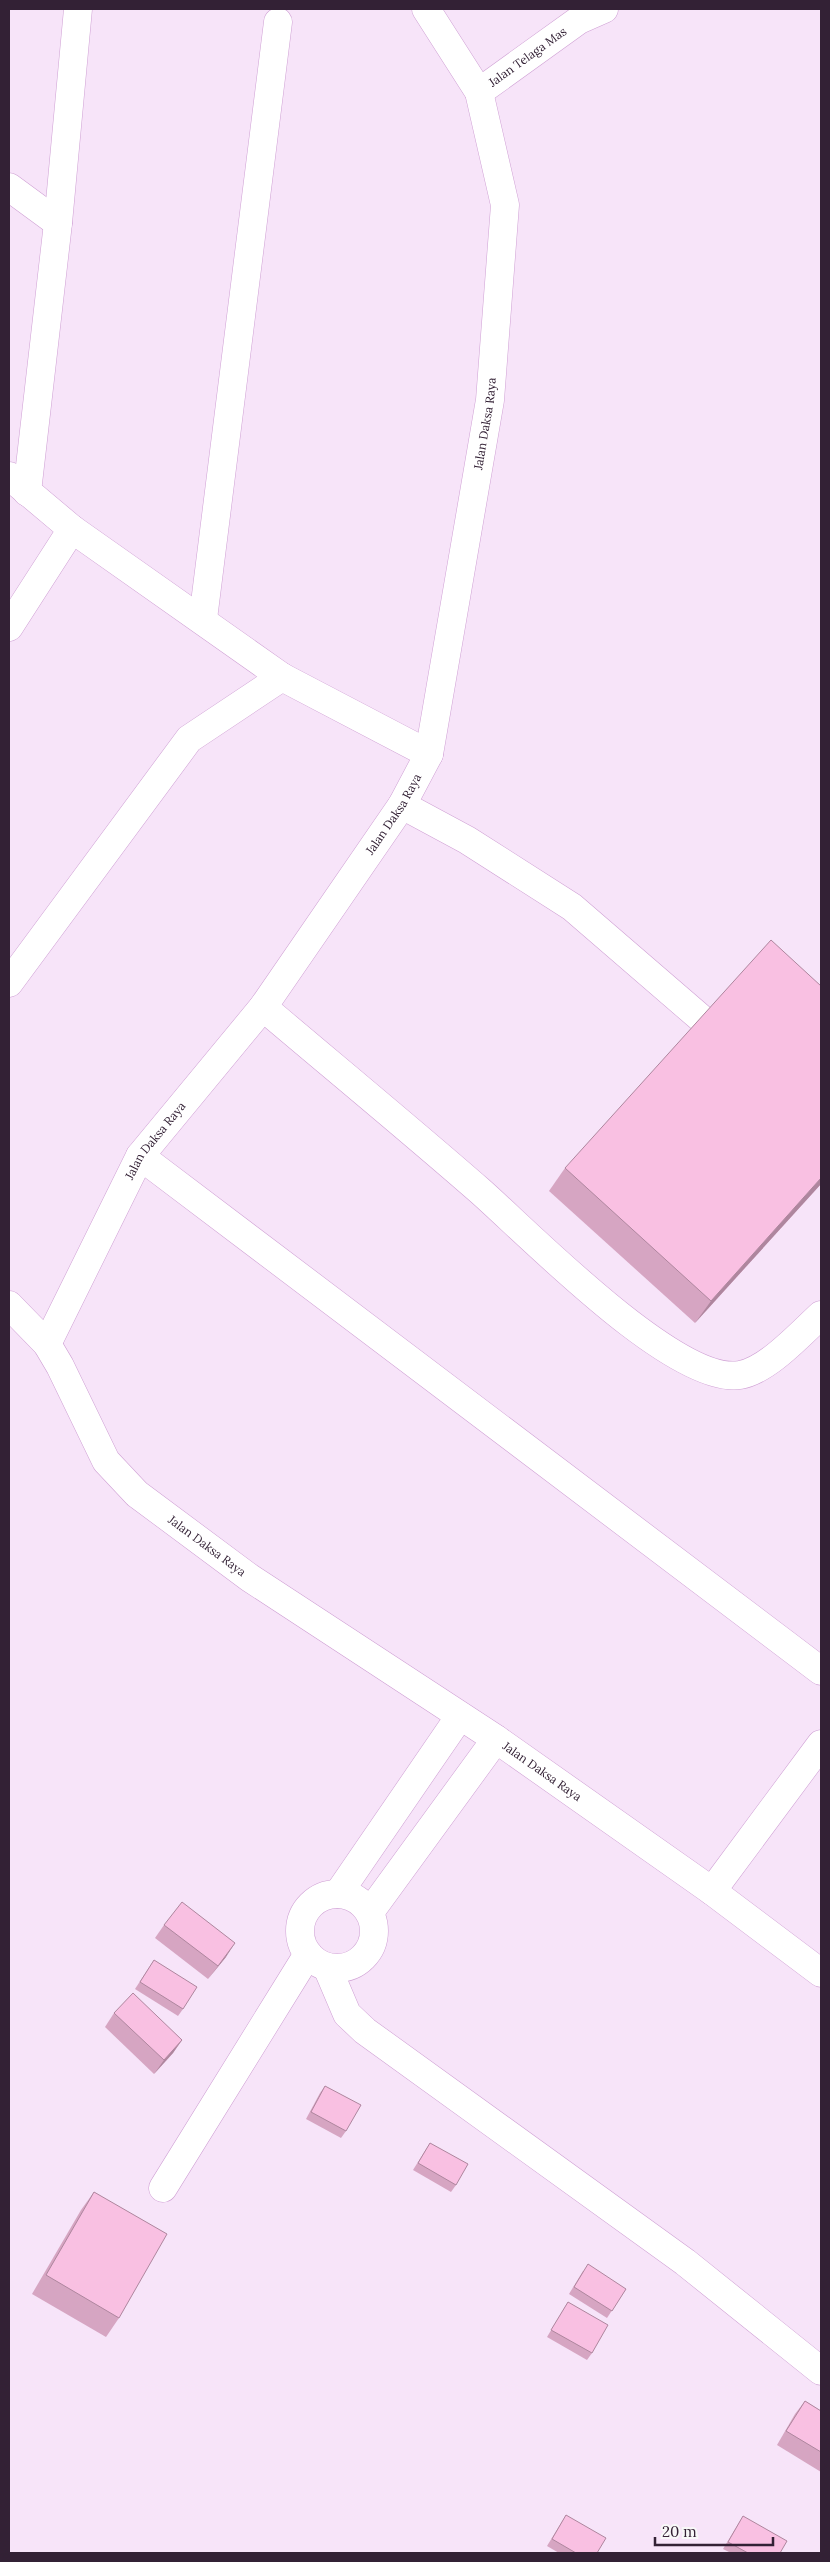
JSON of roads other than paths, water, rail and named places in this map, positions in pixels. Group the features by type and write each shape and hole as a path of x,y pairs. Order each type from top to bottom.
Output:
{"street":[{"path":"78,9 58,223 18,484 72,529 203,619 282,677 429,754"},
{"name":"Jalan Daksa Raya","path":"426,9 479,92 505,205 490,400 429,754 402,805 263,1007 140,1156 47,1344 60,1366 106,1461 137,1494 250,1578 496,1739 712,1891 821,1973"},
{"name":"Jalan Telaga Mas","path":"479,92 579,20 604,9"},
{"path":"203,619 278,22"},
{"path":"9,187 58,223"},
{"path":"9,627 72,529"},
{"path":"9,983 189,739 282,677"},
{"path":"402,805 467,840 572,907 704,1020"},
{"path":"263,1007 481,1192 611,1310 707,1372 740,1374 773,1359 821,1315"},
{"path":"140,1156 821,1671"},
{"path":"9,1305 47,1344"},
{"path":"338,1894 460,1716"},
{"path":"370,1912 496,1739"},
{"path":"712,1891 821,1744"},
{"path":"318,1961 339,1969 352,1966 370,1950 374,1937 370,1912 362,1902 351,1896 338,1894 325,1896 306,1910 300,1933 318,1961 347,2014 365,2031 685,2262 821,2371"},
{"path":"163,2188 318,1961"}]}
